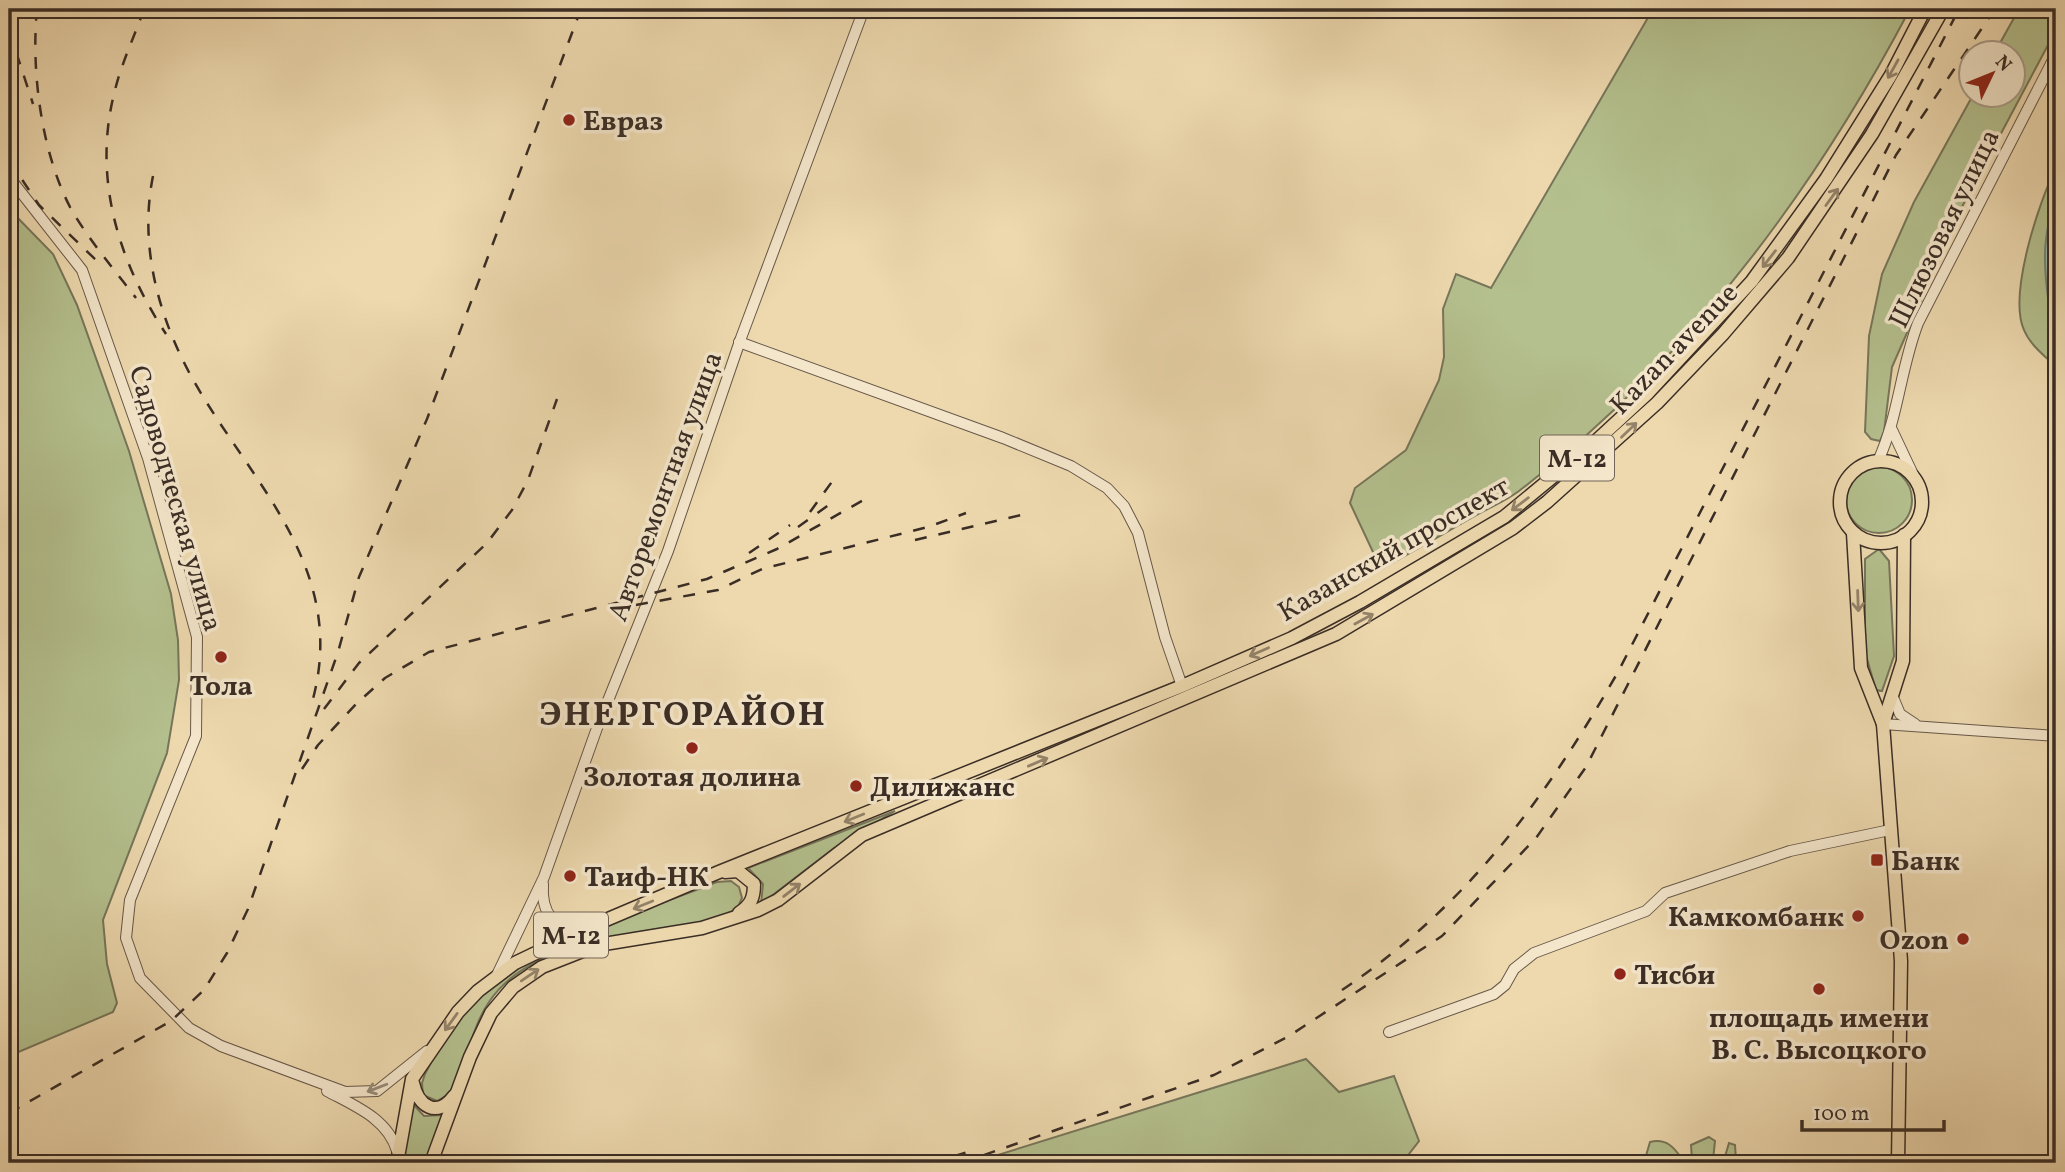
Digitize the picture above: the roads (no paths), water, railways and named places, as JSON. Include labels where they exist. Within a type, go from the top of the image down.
[{"type":"main road","name":"Казанский проспект","points":[[719,872],[1182,686],[1292,638],[1328,621],[1504,517],[1595,442],[1657,383],[1713,325],[1777,250],[1860,126],[1926,9]]},
{"type":"main road","name":"Kazan avenue","points":[[431,1163],[456,1093],[491,1013],[506,994],[527,977],[566,956],[598,945],[702,928],[778,900],[862,835],[1298,652],[1336,634],[1513,528],[1605,453],[1657,403],[1723,334],[1796,247],[1872,134],[1943,9]]},
{"type":"main road","points":[[1853,533],[1881,542],[1904,535],[1917,521],[1921,509],[1918,485],[1900,466],[1878,461],[1856,469],[1842,489],[1841,512],[1853,533],[1861,668],[1883,724],[1901,961],[1898,1163]]},
{"type":"main road","points":[[1883,724],[1903,661],[1904,535]]},
{"type":"main road","points":[[1328,621],[1321,629],[1323,634],[1336,634]]},
{"type":"main road","points":[[1292,638],[1305,642],[1298,652]]},
{"type":"main road","points":[[719,872],[738,872],[754,884],[754,895],[749,906],[731,919]]},
{"type":"main road","name":"М-12","points":[[397,1157],[412,1079],[430,1049],[458,1012],[497,976],[530,955],[594,925],[719,872]]},
{"type":"main road","points":[[412,1079],[416,1097],[423,1105],[435,1109],[447,1105],[456,1093]]},
{"type":"street","name":"Авторемонтная улица","points":[[497,976],[544,877],[597,727],[668,551],[739,342],[864,9]]},
{"type":"street","name":"Шлюзовая улица","points":[[1878,461],[1892,430],[1905,358],[1918,323],[2056,54]]},
{"type":"street","name":"Садоводческая улица","points":[[9,177],[82,270],[148,458],[197,637],[196,736],[130,900],[125,938],[132,959],[146,987],[189,1028],[221,1046],[312,1082]]},
{"type":"street","points":[[739,342],[1003,438],[1071,466],[1107,488],[1124,506],[1138,533],[1165,637],[1182,686]]},
{"type":"street","points":[[1892,430],[1918,485]]},
{"type":"street","points":[[1892,695],[1900,714],[1918,726]]},
{"type":"street","points":[[1883,724],[2056,736]]},
{"type":"street","points":[[1389,1031],[1494,994],[1505,985],[1514,969],[1534,953],[1646,911],[1665,893],[1790,851],[1890,830]]},
{"type":"street","points":[[544,877],[544,909],[550,918],[572,929],[594,925]]},
{"type":"street","points":[[312,1082],[345,1092],[377,1091],[430,1049]]},
{"type":"street","points":[[312,1082],[374,1117],[387,1129],[397,1157]]},
{"type":"water","points":[[2056,197],[2056,303],[2048,298],[2045,259],[2046,235]]},
{"type":"railway","points":[[37,9],[36,58],[40,110],[60,185],[77,219],[136,298]]},
{"type":"railway","points":[[144,9],[115,90],[109,122],[108,186],[123,248],[149,306],[166,334]]},
{"type":"railway","points":[[9,1113],[171,1021],[204,990],[227,953],[248,909],[338,652],[359,577],[427,419],[581,9]]},
{"type":"railway","points":[[1342,990],[1387,958],[1465,886],[1531,807],[1590,719],[1618,672],[1959,9]]},
{"type":"railway","points":[[961,1163],[1214,1075],[1289,1036],[1442,936],[1536,838],[1586,767],[1896,155],[1995,9]]},
{"type":"railway","points":[[9,30],[33,104]]},
{"type":"railway","points":[[9,160],[39,205],[98,262]]},
{"type":"railway","points":[[153,176],[149,202],[150,254],[154,279],[169,329],[191,376],[287,527],[305,566],[317,607],[320,651],[313,699]]},
{"type":"railway","points":[[324,709],[359,663],[487,543],[512,510],[528,480],[557,399]]},
{"type":"railway","points":[[810,512],[834,479]]},
{"type":"railway","points":[[302,769],[318,745],[356,704],[385,678],[429,652],[707,579],[777,549],[867,498]]},
{"type":"railway","points":[[798,527],[837,499]]},
{"type":"railway","points":[[636,605],[718,590],[762,569],[928,527],[966,513]]},
{"type":"railway","points":[[915,540],[1030,513]]},
{"type":"railway","points":[[749,553],[790,525]]},
{"type":"railway","points":[[931,1163],[971,1151]]},
{"type":"place","name":"Евраз","points":[[569,120]]},
{"type":"place","name":"Тола","points":[[221,657]]},
{"type":"place","name":"Золотая долина","points":[[692,748]]},
{"type":"place","name":"Дилижанс","points":[[856,786]]},
{"type":"place","name":"Банк","points":[[1877,860]]},
{"type":"place","name":"Таиф-НК","points":[[570,876]]},
{"type":"place","name":"Камкомбанк","points":[[1858,916]]},
{"type":"place","name":"Ozon","points":[[1963,939]]},
{"type":"place","name":"Тисби","points":[[1620,974]]},
{"type":"place","name":"площадь имени В. С. Высоцкого","points":[[1819,989]]},
{"type":"district","name":"ЭНЕРГОРАЙОН","points":[[683,713]]}]
